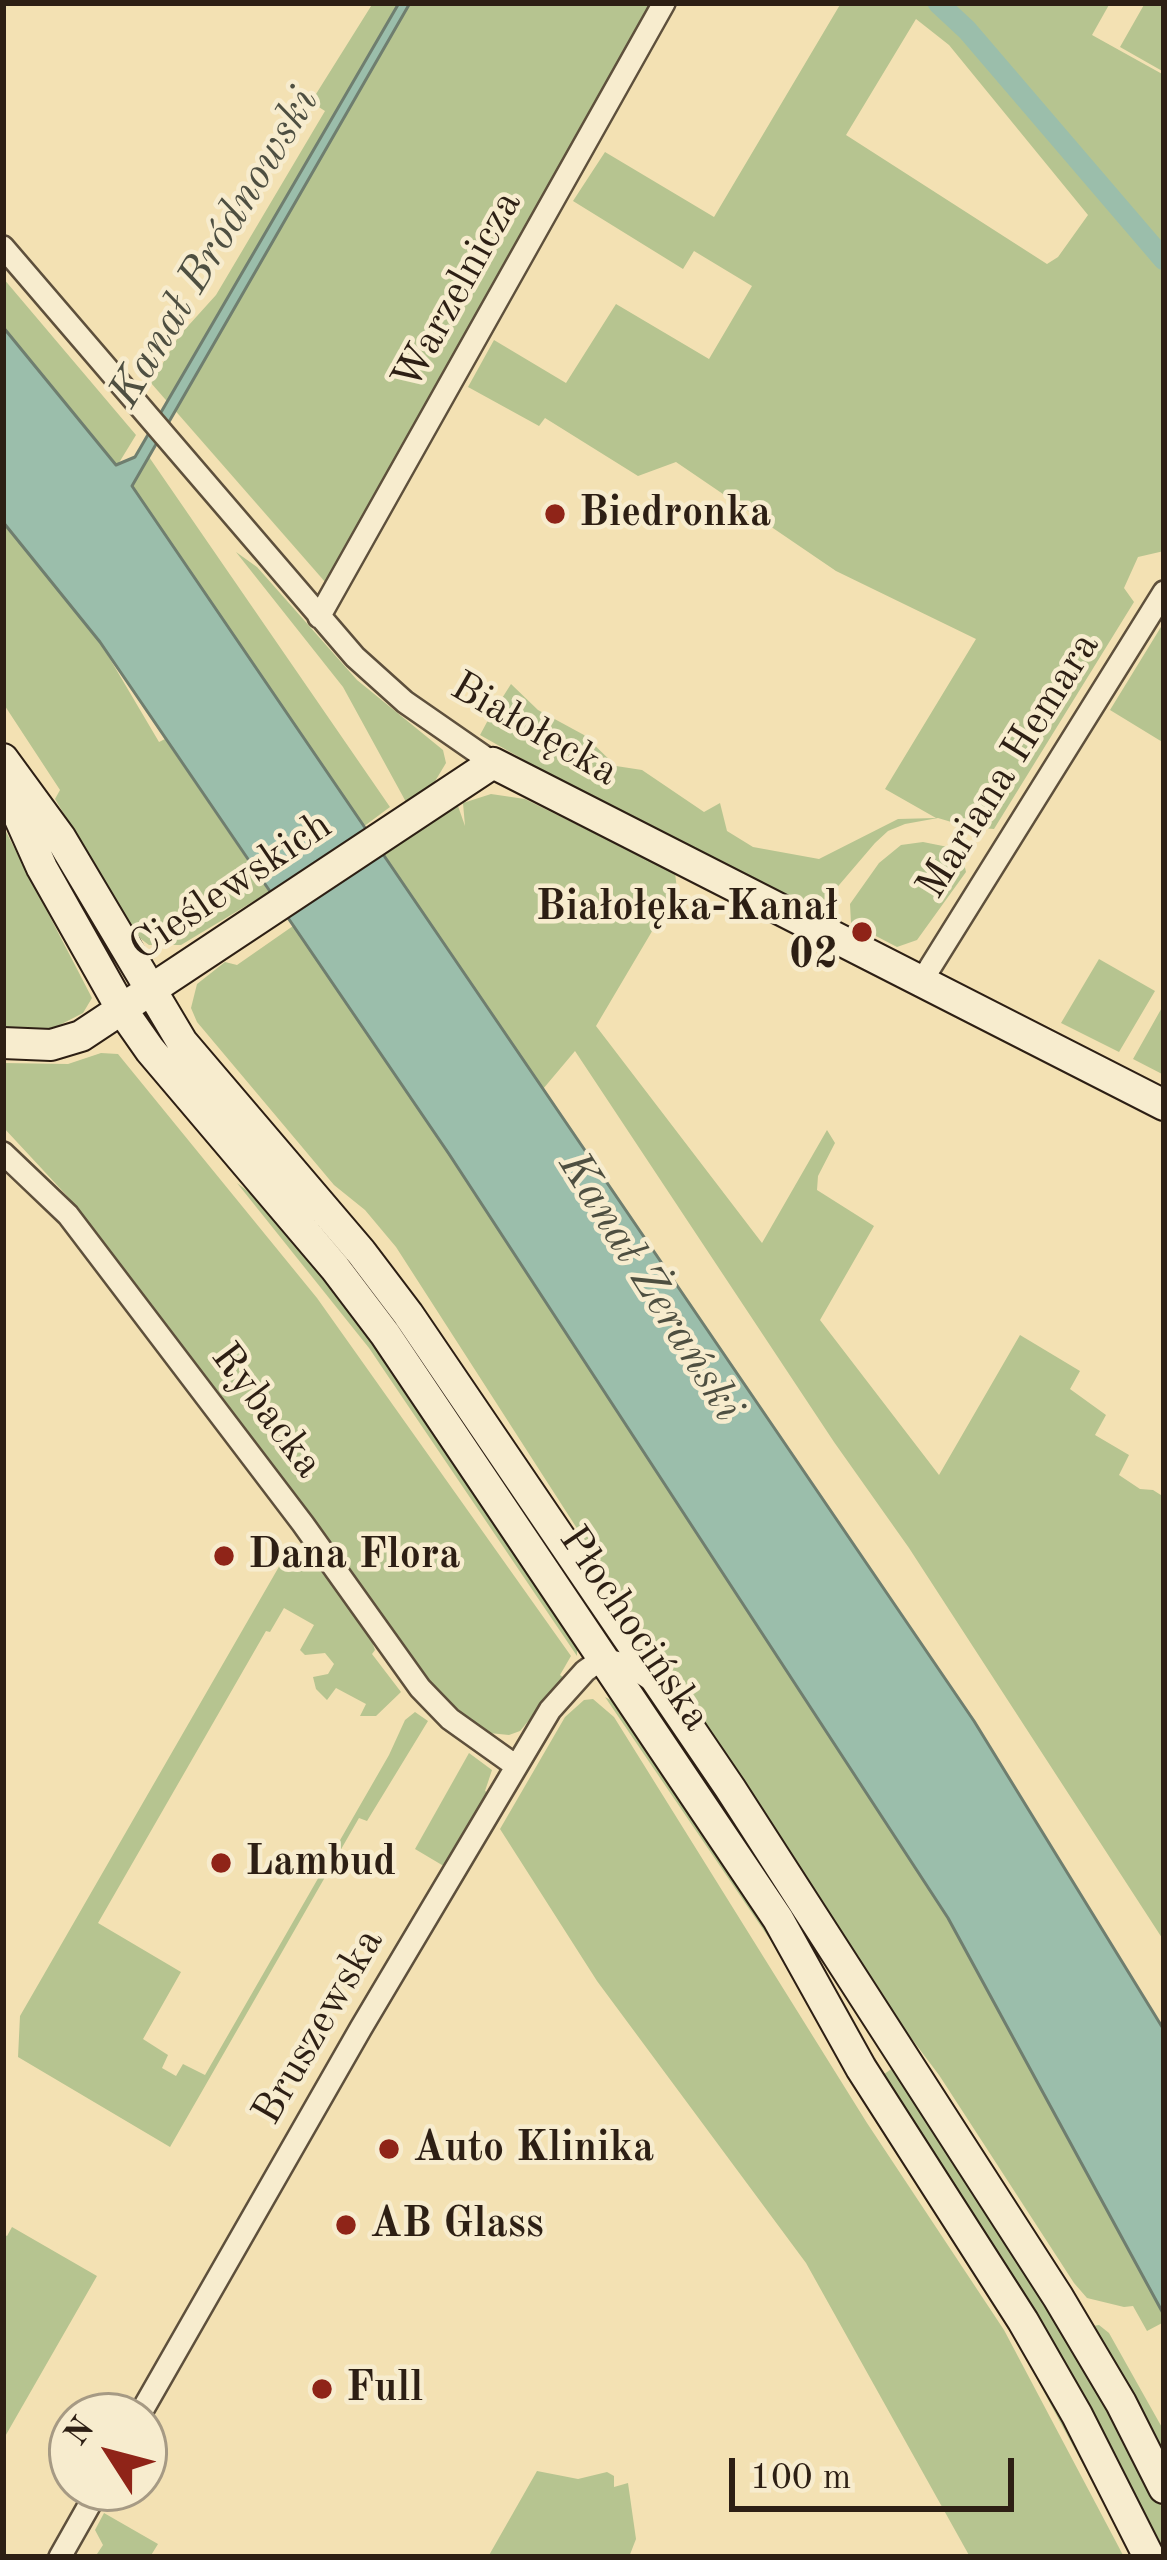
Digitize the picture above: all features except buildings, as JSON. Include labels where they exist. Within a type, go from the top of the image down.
[{"type":"main road","name":"Płochocińska","points":[[3,759],[35,799],[182,1042],[408,1314],[660,1686],[1058,2296],[1164,2488]]},
{"type":"main road","name":"Białołęcka","points":[[493,763],[1164,1105]]},
{"type":"main road","name":"Cieślewskich","points":[[3,1043],[51,1045],[81,1036],[493,763]]},
{"type":"main road","name":"Płochocińska","points":[[3,781],[42,868],[122,1010],[385,1334],[778,1919],[862,2068],[1023,2321],[1149,2557]]},
{"type":"street","name":"Warzelnicza","points":[[319,616],[664,3]]},
{"type":"street","name":"Białołęcka","points":[[3,247],[319,616],[405,702],[493,763]]},
{"type":"street","name":"Mariana Hemara","points":[[921,982],[1164,592]]},
{"type":"street","name":"Rybacka","points":[[3,1154],[68,1215],[303,1524],[420,1688],[450,1719],[516,1766]]},
{"type":"street","points":[[602,1658],[629,1666],[660,1686]]},
{"type":"street","name":"Bruszewska","points":[[153,2392],[550,1710],[602,1658]]},
{"type":"street","points":[[575,1684],[611,1689],[632,1702]]},
{"type":"street","points":[[862,2068],[896,2047]]},
{"type":"street","points":[[60,2557],[85,2512]]},
{"type":"green space","points":[[373,3],[659,3],[326,583],[151,383],[179,336],[216,295],[325,111],[311,102]]},
{"type":"green space","points":[[841,3],[1110,3],[1092,35],[1164,75],[1164,551],[1138,557],[1124,588],[1134,602],[994,829],[938,818],[888,831],[828,898],[808,906],[480,735],[511,684],[538,710],[584,735],[616,766],[642,770],[704,812],[720,803],[727,831],[753,847],[819,859],[898,819],[936,818],[885,789],[976,639],[836,571],[676,462],[638,476],[545,418],[539,426],[468,387],[494,340],[566,383],[616,304],[709,359],[752,286],[694,251],[683,269],[573,201],[605,152],[714,217]],"holes":[[[916,19],[949,45],[1088,215],[1058,257],[1047,264],[846,135]]]},
{"type":"green space","points":[[1145,3],[1164,3],[1164,72],[1120,47]]},
{"type":"green space","points":[[3,278],[136,435],[117,466],[3,327]]},
{"type":"green space","points":[[149,457],[390,807],[363,827],[132,486]]},
{"type":"green space","points":[[3,522],[100,642],[159,742],[165,739],[269,892],[181,945],[149,945],[137,936],[55,799],[60,790],[3,703]]},
{"type":"green space","points":[[236,552],[257,567],[357,680],[443,750],[446,763],[434,783],[406,802],[343,687]]},
{"type":"green space","points":[[1164,622],[1164,743],[1110,710]]},
{"type":"green space","points":[[491,794],[525,799],[675,873],[677,889],[596,1026],[762,1243],[827,1130],[835,1143],[818,1176],[817,1190],[874,1226],[820,1320],[939,1475],[1020,1335],[1080,1371],[1070,1389],[1106,1415],[1095,1435],[1129,1455],[1119,1475],[1164,1497],[1164,1941],[909,1548],[575,1051],[543,1089],[384,855],[458,806],[465,826],[463,803]]},
{"type":"green space","points":[[3,826],[92,998],[83,1013],[48,1031],[3,1030]]},
{"type":"green space","points":[[923,842],[953,848],[966,872],[917,940],[897,947],[851,923],[850,904],[879,863],[901,845]]},
{"type":"green space","points":[[293,926],[449,1154],[948,1918],[1164,2322],[1147,2331],[1133,2306],[1087,2298],[1074,2283],[939,2075],[868,1981],[396,1247],[365,1210],[334,1185],[197,1022],[191,1008],[197,984],[225,962],[237,965]]},
{"type":"green space","points":[[1099,959],[1155,991],[1119,1052],[1061,1023]]},
{"type":"green space","points":[[1164,1004],[1164,1075],[1133,1059]]},
{"type":"green space","points":[[101,1053],[118,1054],[317,1298],[571,1656],[560,1675],[564,1678],[520,1731],[489,1733],[441,1696],[69,1198],[3,1127],[3,1063],[68,1064]]},
{"type":"green space","points":[[237,1183],[267,1206],[370,1332],[577,1645],[577,1656],[369,1348]]},
{"type":"green space","points":[[305,1546],[364,1619],[375,1650],[372,1654],[401,1692],[376,1716],[360,1716],[366,1704],[336,1688],[327,1700],[316,1689],[313,1677],[328,1674],[334,1664],[325,1653],[305,1655],[300,1650],[314,1625],[284,1608],[270,1632],[266,1631],[98,1923],[181,1972],[143,2039],[168,2055],[162,2068],[176,2076],[183,2064],[205,2075],[405,1720],[415,1712],[428,1721],[367,1821],[359,1818],[170,2147],[18,2057],[20,2016],[288,1551]]},
{"type":"green space","points":[[605,1697],[620,1705],[769,1926],[1049,2386],[1133,2557],[1004,2318],[862,2099],[771,1941]]},
{"type":"green space","points":[[593,1699],[614,1717],[867,2123],[1004,2330],[1124,2557],[970,2557],[806,2263],[597,1981],[500,1829],[565,1717],[584,1700]]},
{"type":"green space","points":[[469,1753],[492,1770],[485,1791],[490,1794],[447,1868],[415,1849]]},
{"type":"green space","points":[[894,2067],[938,2127],[1124,2433],[1164,2512],[1164,2557],[883,2075]]},
{"type":"green space","points":[[12,2227],[97,2276],[3,2440],[3,2234],[7,2236]]},
{"type":"green space","points":[[1099,2325],[1109,2333],[1164,2431],[1164,2466],[1092,2332]]},
{"type":"green space","points":[[537,2471],[578,2479],[607,2472],[614,2476],[614,2487],[628,2483],[636,2539],[629,2557],[488,2557]]},
{"type":"green space","points":[[104,2513],[158,2544],[150,2557],[95,2557],[103,2545],[95,2530]]},
{"type":"water","name":"Kanał Żerański","points":[[399,3],[410,3],[132,486],[974,1721],[1164,2030],[1164,2315],[948,1918],[449,1154],[100,642],[3,522],[3,327],[116,465],[135,457]]},
{"type":"waterway","name":"Kanał Bródnowski","points":[[938,3],[967,30],[1164,260]]},
{"type":"place","name":"Biedronka","points":[[555,514]]},
{"type":"place","name":"Białołęka-Kanał 02","points":[[862,932]]},
{"type":"place","name":"Dana Flora","points":[[224,1556]]},
{"type":"place","name":"Lambud","points":[[221,1863]]},
{"type":"place","name":"Auto Klinika","points":[[389,2149]]},
{"type":"place","name":"AB Glass","points":[[346,2225]]},
{"type":"place","name":"Full","points":[[322,2389]]}]
